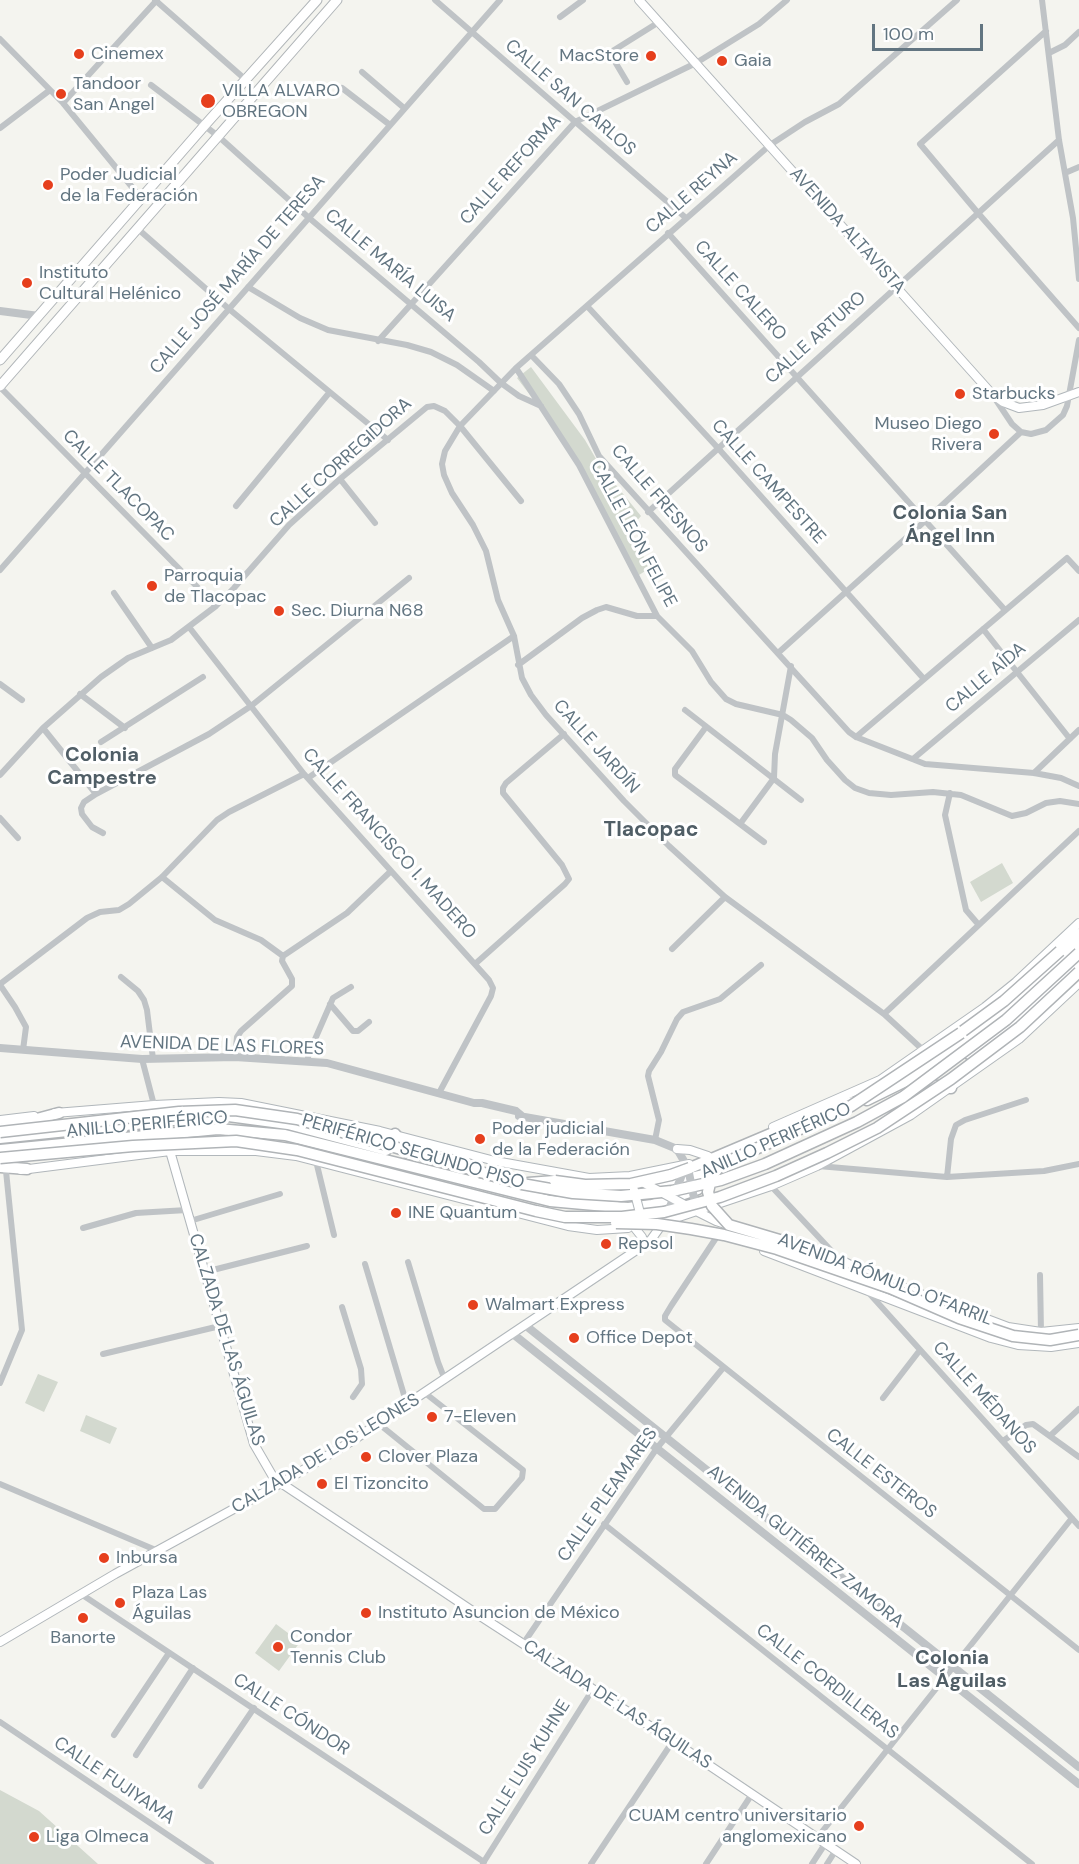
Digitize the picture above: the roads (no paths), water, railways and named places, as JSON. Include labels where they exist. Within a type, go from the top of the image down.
[{"type":"highway","points":[[1079,934],[1004,1001],[857,1102],[721,1165],[712,1175],[708,1192],[712,1206],[729,1225],[829,1258],[959,1318],[1013,1336],[1050,1340],[1079,1335]]},
{"type":"highway","name":"ANILLO PERIFÉRICO","points":[[0,1138],[221,1115],[288,1124],[498,1180],[553,1192],[591,1194],[643,1189],[707,1174],[819,1124],[912,1078],[989,1023],[1079,944]]},
{"type":"highway","name":"PERIFÉRICO SEGUNDO PISO","points":[[0,1130],[179,1112],[235,1110],[297,1119],[522,1184],[573,1193],[621,1196],[672,1191],[721,1180],[765,1164],[857,1122],[903,1097],[1006,1020],[1079,953]]},
{"type":"highway","name":"ANILLO PERIFÉRICO","points":[[0,1150],[218,1129],[271,1133],[550,1201],[628,1208],[652,1205],[712,1184],[852,1121],[923,1084],[1005,1029],[1079,962]]},
{"type":"highway","name":"PERIFÉRICO SEGUNDO PISO","points":[[3,1167],[133,1146],[236,1142],[297,1150],[536,1212],[565,1217],[622,1217],[664,1212],[720,1197],[776,1176],[877,1128],[951,1078],[1020,1027],[1079,972]]},
{"type":"highway","points":[[985,1007],[1007,1008]]},
{"type":"highway","points":[[923,1084],[951,1088]]},
{"type":"highway","points":[[842,1096],[868,1099]]},
{"type":"highway","points":[[522,1184],[555,1181],[585,1185],[631,1184],[671,1175],[839,1106],[857,1102]]},
{"type":"highway","points":[[0,1130],[59,1113]]},
{"type":"highway","points":[[395,1134],[411,1157]]},
{"type":"highway","points":[[296,1156],[323,1144]]},
{"type":"highway","points":[[3,1167],[27,1169]]},
{"type":"highway","points":[[565,1217],[591,1221],[657,1224],[724,1234],[777,1249],[890,1288]]},
{"type":"main road","points":[[0,360],[317,0]]},
{"type":"main road","points":[[0,386],[337,0]]},
{"type":"main road","name":"AVENIDA ALTAVISTA","points":[[639,0],[992,394],[1003,402],[1019,408],[1043,405],[1074,393]]},
{"type":"main road","points":[[78,270],[91,281]]},
{"type":"main road","points":[[0,1120],[154,1105],[241,1103],[395,1134],[495,1161],[589,1178],[631,1180],[686,1167],[880,1080],[985,1007],[1016,982],[1079,922]]},
{"type":"main road","points":[[27,1169],[170,1151],[256,1151],[296,1156],[568,1226],[597,1230],[663,1223],[771,1186],[817,1166],[911,1115],[1019,1039],[1079,983]]},
{"type":"main road","points":[[677,1149],[690,1150],[708,1156]]},
{"type":"main road","name":"CALZADA DE LAS ÁGUILAS","points":[[170,1151],[254,1444],[272,1475],[856,1864]]},
{"type":"main road","points":[[631,1180],[640,1213],[639,1227],[642,1237],[640,1247]]},
{"type":"main road","name":"AVENIDA RÓMULO O'FARRIL","points":[[631,1180],[644,1183],[671,1203],[685,1205],[716,1221],[795,1243],[974,1315],[1008,1326],[1041,1332],[1079,1329]]},
{"type":"main road","name":"AVENIDA RÓMULO O'FARRIL","points":[[663,1223],[769,1252],[991,1338],[1018,1345],[1051,1347],[1079,1343]]},
{"type":"main road","name":"CALZADA DE LOS LEONES","points":[[0,1642],[81,1594],[281,1483],[379,1424],[650,1241],[663,1223]]},
{"type":"street","points":[[63,103],[156,0],[246,80]]},
{"type":"street","name":"CALLE SAN CARLOS","points":[[435,0],[686,218]]},
{"type":"street","name":"CALLE JOSÉ MARÍA DE TERESA","points":[[0,570],[500,0]]},
{"type":"street","points":[[560,17],[583,0]]},
{"type":"street","name":"CALLE REFORMA","points":[[378,341],[575,122],[696,63],[759,24],[787,0]]},
{"type":"street","name":"CALLE REYNA","points":[[460,426],[516,368],[770,145],[839,104],[957,0]]},
{"type":"street","points":[[1042,0],[1059,140],[1073,218],[1079,279]]},
{"type":"street","points":[[627,82],[611,52],[659,22]]},
{"type":"street","points":[[1046,31],[920,144],[1079,328]]},
{"type":"street","points":[[1048,53],[1065,45],[1079,32]]},
{"type":"street","points":[[0,39],[63,103],[141,198]]},
{"type":"street","points":[[362,72],[404,108]]},
{"type":"street","name":"CALLE MARÍA LUISA","points":[[151,85],[218,136],[308,217],[411,303],[501,383]]},
{"type":"street","points":[[342,88],[390,125]]},
{"type":"street","points":[[0,128],[50,90]]},
{"type":"street","name":"CALLE ARTURO","points":[[648,512],[717,447],[1059,140]]},
{"type":"street","points":[[1065,173],[1079,167]]},
{"type":"street","points":[[138,229],[329,393],[388,440]]},
{"type":"street","name":"CALLE CALERO","points":[[668,233],[1005,610]]},
{"type":"street","points":[[248,287],[291,313],[328,330],[407,345],[431,352],[457,365],[494,391]]},
{"type":"street","name":"CALLE CAMPESTRE","points":[[587,306],[717,447],[924,679]]},
{"type":"street","points":[[0,311],[39,316]]},
{"type":"street","points":[[992,394],[997,405],[1021,432],[1040,433],[1063,415],[1074,393],[1079,340]]},
{"type":"street","name":"CALLE FRESNOS","points":[[532,356],[559,384],[579,414],[599,456],[856,737]]},
{"type":"street","name":"CALLE LEÓN FELIPE","points":[[516,368],[579,465],[657,615],[692,651],[711,682],[726,699],[752,709],[783,715],[812,738],[827,760],[855,788],[870,793],[891,795],[921,792],[951,793],[1012,816],[1026,813],[1046,803],[1059,801],[1079,804]]},
{"type":"street","points":[[501,383],[519,396],[541,406]]},
{"type":"street","name":"CALLE TLACOPAC","points":[[0,386],[216,606]]},
{"type":"street","points":[[236,506],[329,393]]},
{"type":"street","name":"CALLE CORREGIDORA","points":[[0,775],[43,728],[80,694],[128,658],[171,640],[216,606],[289,525],[340,479],[427,407],[434,406],[445,411],[460,426]]},
{"type":"street","points":[[460,426],[522,501]]},
{"type":"street","name":"CALLE JARDÍN","points":[[460,426],[445,450],[442,464],[444,475],[486,551],[495,591],[514,636],[522,678],[531,695],[564,734],[669,846],[725,897],[884,1014],[922,1049]]},
{"type":"street","points":[[778,653],[1021,432]]},
{"type":"street","points":[[340,479],[375,523]]},
{"type":"street","points":[[1079,571],[1067,558],[856,737],[925,764],[1034,773],[1061,778],[1079,786]]},
{"type":"street","points":[[103,832],[92,827],[82,814],[81,808],[84,802],[209,734],[251,706],[409,578]]},
{"type":"street","points":[[114,592],[152,648]]},
{"type":"street","points":[[518,665],[582,618],[597,610],[606,607],[637,616],[657,615]]},
{"type":"street","name":"CALLE AÍDA","points":[[913,759],[1079,620]]},
{"type":"street","name":"CALLE FRANCISCO I. MADERO","points":[[189,627],[306,776],[489,980],[493,988],[491,996],[439,1094]]},
{"type":"street","points":[[983,629],[1070,739]]},
{"type":"street","points":[[23,1050],[26,1027],[0,985],[87,918],[100,912],[118,910],[129,904],[162,877],[217,820],[229,812],[306,776],[514,636]]},
{"type":"street","points":[[740,824],[774,778],[775,753],[791,666]]},
{"type":"street","points":[[101,742],[203,677]]},
{"type":"street","points":[[0,684],[22,700]]},
{"type":"street","points":[[80,694],[125,728]]},
{"type":"street","points":[[685,710],[801,800]]},
{"type":"street","points":[[706,727],[675,769],[675,775],[764,842]]},
{"type":"street","points":[[43,728],[96,794]]},
{"type":"street","points":[[1034,773],[1079,730]]},
{"type":"street","points":[[475,964],[566,884],[568,879],[562,865],[502,794],[506,783],[564,734]]},
{"type":"street","points":[[951,793],[945,815],[966,910],[978,924]]},
{"type":"street","points":[[0,818],[18,838]]},
{"type":"street","points":[[884,1014],[1079,831]]},
{"type":"street","points":[[283,956],[347,914],[391,872]]},
{"type":"street","points":[[162,877],[215,920],[261,940],[283,956]]},
{"type":"street","points":[[672,949],[725,897]]},
{"type":"street","points":[[235,1057],[237,1037],[241,1030],[292,986],[292,979],[282,961],[283,956]]},
{"type":"street","points":[[655,1140],[659,1120],[648,1076],[677,1019],[683,1012],[720,999],[761,965]]},
{"type":"street","points":[[121,977],[138,991],[144,1000],[153,1059]]},
{"type":"street","points":[[307,1062],[333,998],[351,987]]},
{"type":"street","points":[[330,1004],[353,1031],[358,1031],[369,1022]]},
{"type":"street","name":"AVENIDA DE LAS FLORES","points":[[0,1048],[142,1059],[235,1057],[327,1063],[514,1116],[655,1140],[677,1149]]},
{"type":"street","points":[[142,1059],[154,1105]]},
{"type":"street","points":[[947,1177],[951,1140],[956,1125],[1026,1100]]},
{"type":"street","points":[[677,1149],[686,1167],[697,1211]]},
{"type":"street","points":[[316,1161],[334,1235]]},
{"type":"street","points":[[817,1166],[947,1177],[1044,1171],[1079,1164]]},
{"type":"street","points":[[0,1383],[22,1330],[3,1167]]},
{"type":"street","points":[[663,1223],[686,1167]]},
{"type":"street","points":[[771,1186],[840,1260]]},
{"type":"street","points":[[190,1221],[280,1194]]},
{"type":"street","points":[[83,1228],[136,1213],[187,1210]]},
{"type":"street","name":"CALLE ESTEROS","points":[[716,1238],[671,1306],[665,1320],[1079,1650]]},
{"type":"street","points":[[205,1272],[307,1246]]},
{"type":"street","points":[[408,1262],[445,1380]]},
{"type":"street","points":[[365,1264],[407,1405]]},
{"type":"street","points":[[1040,1275],[1041,1332]]},
{"type":"street","name":"CALLE MÉDANOS","points":[[867,1290],[1079,1526]]},
{"type":"street","points":[[342,1307],[361,1369],[362,1384],[353,1397]]},
{"type":"street","name":"AVENIDA GUTIÉRREZ ZAMORA","points":[[525,1325],[1079,1767]]},
{"type":"street","points":[[103,1354],[220,1326]]},
{"type":"street","name":"AVENIDA GUTIÉRREZ ZAMORA","points":[[513,1334],[1079,1784]]},
{"type":"street","points":[[883,1398],[920,1350]]},
{"type":"street","name":"CALLE PLEAMARES","points":[[523,1644],[657,1448],[723,1368]]},
{"type":"street","points":[[379,1424],[484,1509],[490,1511],[495,1509],[522,1478],[523,1470],[425,1393]]},
{"type":"street","points":[[1051,1435],[1079,1410]]},
{"type":"street","points":[[1003,1441],[1030,1423],[1051,1435],[1079,1457]]},
{"type":"street","points":[[0,1484],[158,1551]]},
{"type":"street","points":[[817,1838],[1072,1518]]},
{"type":"street","name":"CALLE CORDILLERAS","points":[[604,1524],[1032,1864]]},
{"type":"street","name":"CALLE CÓNDOR","points":[[81,1594],[483,1863]]},
{"type":"street","points":[[114,1735],[169,1653]]},
{"type":"street","points":[[136,1755],[193,1668]]},
{"type":"street","name":"CALLE LUIS KUHNE","points":[[483,1863],[593,1689]]},
{"type":"street","points":[[201,1786],[254,1708]]},
{"type":"street","name":"CALLE FUJIYAMA","points":[[0,1722],[211,1864]]},
{"type":"street","points":[[591,1864],[673,1741]]},
{"type":"street","points":[[706,1864],[752,1794]]},
{"type":"street","points":[[812,1864],[825,1844]]},
{"type":"street","points":[[827,1864],[836,1850]]},
{"type":"place","name":"Cinemex","points":[[79,54]]},
{"type":"place","name":"MacStore","points":[[651,56]]},
{"type":"place","name":"Gaia","points":[[722,61]]},
{"type":"place","name":"Tandoor San Angel","points":[[61,94]]},
{"type":"place","name":"VILLA ALVARO OBREGON","points":[[208,101]]},
{"type":"place","name":"Poder Judicial de la Federación","points":[[48,185]]},
{"type":"place","name":"Instituto Cultural Helénico","points":[[27,283]]},
{"type":"place","name":"Starbucks","points":[[960,394]]},
{"type":"place","name":"Museo Diego Rivera","points":[[994,434]]},
{"type":"place","name":"Parroquia de Tlacopac","points":[[152,586]]},
{"type":"place","name":"Sec. Diurna N68","points":[[279,611]]},
{"type":"place","name":"Poder judicial de la Federación","points":[[480,1139]]},
{"type":"place","name":"INE Quantum","points":[[396,1213]]},
{"type":"place","name":"Repsol","points":[[606,1244]]},
{"type":"place","name":"Walmart Express","points":[[473,1305]]},
{"type":"place","name":"Office Depot","points":[[574,1338]]},
{"type":"place","name":"7-Eleven","points":[[432,1417]]},
{"type":"place","name":"Clover Plaza","points":[[366,1457]]},
{"type":"place","name":"El Tizoncito","points":[[322,1484]]},
{"type":"place","name":"Inbursa","points":[[104,1558]]},
{"type":"place","name":"Plaza Las Águilas","points":[[120,1603]]},
{"type":"place","name":"Instituto Asuncion de México","points":[[366,1613]]},
{"type":"place","name":"Banorte","points":[[83,1618]]},
{"type":"place","name":"Condor Tennis Club","points":[[278,1647]]},
{"type":"place","name":"CUAM centro universitario anglomexicano","points":[[859,1826]]},
{"type":"place","name":"Liga Olmeca","points":[[34,1837]]},
{"type":"district","name":"Colonia San Ángel Inn","points":[[950,526]]},
{"type":"district","name":"Colonia Campestre","points":[[102,768]]},
{"type":"district","name":"Tlacopac","points":[[651,830]]},
{"type":"district","name":"Colonia Las Águilas","points":[[952,1670]]}]
